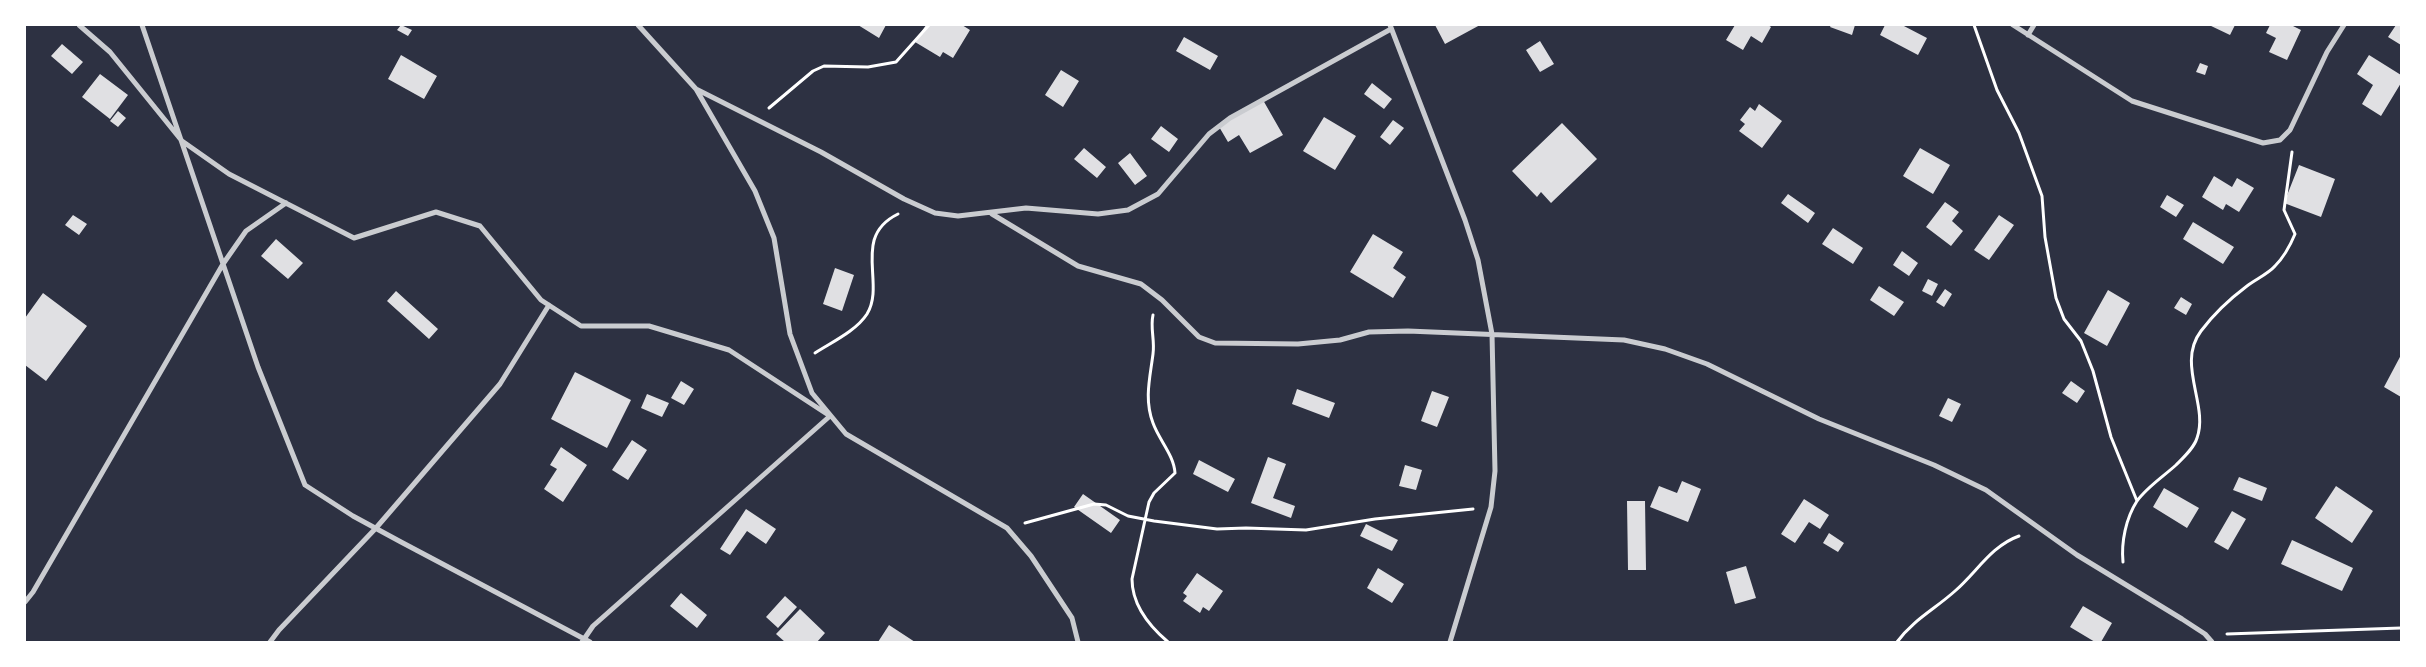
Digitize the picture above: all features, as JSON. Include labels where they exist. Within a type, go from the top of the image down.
[{"type":"street","points":[[79,25],[110,52],[182,141],[230,174],[354,238],[436,212],[480,226],[541,300],[582,326],[649,326],[729,350],[830,416]]},
{"type":"street","points":[[142,25],[258,367],[305,485],[376,528],[583,640],[590,642]]},
{"type":"street","points":[[638,25],[696,89],[755,191],[774,238],[790,334],[799,363],[812,394],[846,434],[1007,528],[1031,556],[1072,618],[1078,642]]},
{"type":"street","points":[[2013,25],[2132,101],[2263,143],[2280,140],[2290,130],[2327,52],[2344,25]]},
{"type":"street","points":[[2028,35],[2034,25]]},
{"type":"street","points":[[696,89],[935,213],[958,216],[992,214],[1026,208],[1098,214],[1128,210],[1158,194],[1209,134],[1230,118],[1390,27],[1465,220],[1478,260],[1492,334],[1495,471],[1491,507],[1450,642]]},
{"type":"street","points":[[25,602],[34,592],[88,496],[190,325],[223,264],[246,231],[286,203]]},
{"type":"street","points":[[992,214],[1078,266],[1141,284],[1154,292],[1199,337],[1215,344],[1298,344],[1340,340],[1369,332],[1492,334],[1624,340],[1665,349],[1707,364],[1819,419],[1934,465],[1986,490],[2077,555],[2205,634],[2212,642]]},
{"type":"street","points":[[270,642],[279,630],[376,528],[500,384],[549,305]]},
{"type":"street","points":[[583,640],[593,626],[830,416]]},
{"type":"path","points":[[753,118],[776,102],[813,71],[824,66],[868,66],[896,62],[929,25]]},
{"type":"path","points":[[1974,25],[1997,90],[2019,133],[2042,196],[2045,237],[2056,298],[2064,319],[2081,341],[2093,371],[2110,437],[2137,501]]},
{"type":"path","points":[[2125,585],[2122,552],[2126,525],[2137,501],[2185,456],[2197,440],[2200,423],[2194,392],[2193,345],[2200,332],[2246,286],[2274,268],[2295,234],[2284,210],[2284,201],[2298,112]]},
{"type":"path","points":[[799,363],[847,333],[866,315],[872,294],[872,256],[878,231],[885,223],[900,214],[926,208]]},
{"type":"path","points":[[1154,292],[1151,329],[1153,352],[1147,385],[1148,403],[1153,423],[1167,449],[1175,473],[1151,496],[1132,579],[1132,590],[1142,614],[1168,642]]},
{"type":"path","points":[[1007,528],[1094,504],[1106,505],[1128,516],[1217,529],[1306,530],[1375,519],[1491,507]]},
{"type":"path","points":[[1897,642],[1916,621],[1954,593],[1996,548],[2012,538],[2042,529]]},
{"type":"path","points":[[2205,634],[2261,634],[2401,628]]},
{"type":"building","points":[[401,25],[412,30],[408,36],[397,30]]},
{"type":"building","points":[[858,25],[886,25],[879,38]]},
{"type":"building","points":[[926,25],[962,25],[970,30],[953,58],[943,52],[940,57],[915,42]]},
{"type":"building","points":[[1435,25],[1480,25],[1445,44]]},
{"type":"building","points":[[1735,25],[1768,25],[1771,27],[1762,43],[1751,36],[1743,50],[1726,40]]},
{"type":"building","points":[[1831,25],[1855,25],[1852,35],[1830,27]]},
{"type":"building","points":[[1885,25],[1902,25],[1927,38],[1918,55],[1880,35]]},
{"type":"building","points":[[2209,25],[2235,25],[2230,35]]},
{"type":"building","points":[[2270,25],[2291,25],[2301,30],[2287,60],[2269,52],[2276,38],[2266,33]]},
{"type":"building","points":[[2396,25],[2401,25],[2401,45],[2388,37]]},
{"type":"building","points":[[1184,37],[1218,56],[1210,70],[1176,51]]},
{"type":"building","points":[[1540,41],[1554,64],[1540,72],[1526,50]]},
{"type":"building","points":[[62,44],[83,62],[72,74],[51,56]]},
{"type":"building","points":[[401,55],[437,76],[424,99],[388,79]]},
{"type":"building","points":[[2369,55],[2401,75],[2401,83],[2381,116],[2362,104],[2373,85],[2357,74]]},
{"type":"building","points":[[2200,63],[2208,66],[2205,75],[2196,72]]},
{"type":"building","points":[[1061,70],[1079,81],[1063,107],[1045,95]]},
{"type":"building","points":[[100,74],[128,95],[110,119],[82,97]]},
{"type":"building","points":[[1372,83],[1392,99],[1384,109],[1364,94]]},
{"type":"building","points":[[1263,100],[1283,135],[1250,153],[1239,135],[1228,142],[1218,125]]},
{"type":"building","points":[[1759,104],[1782,121],[1762,148],[1739,131],[1745,124],[1740,120],[1750,107],[1755,111]]},
{"type":"building","points":[[118,111],[126,118],[118,127],[110,121]]},
{"type":"building","points":[[1324,117],[1356,136],[1335,170],[1303,151]]},
{"type":"building","points":[[1393,120],[1404,128],[1390,145],[1380,137]]},
{"type":"building","points":[[1562,123],[1597,159],[1551,203],[1541,192],[1537,197],[1512,171]]},
{"type":"building","points":[[1161,126],[1178,139],[1169,152],[1151,139]]},
{"type":"building","points":[[1084,148],[1106,167],[1097,178],[1074,159]]},
{"type":"building","points":[[1920,148],[1950,165],[1933,194],[1903,176]]},
{"type":"building","points":[[1130,153],[1147,176],[1135,185],[1118,163]]},
{"type":"building","points":[[2299,165],[2335,179],[2321,217],[2284,203]]},
{"type":"building","points":[[2214,176],[2232,187],[2237,178],[2254,188],[2239,212],[2226,204],[2223,210],[2202,197]]},
{"type":"building","points":[[1788,194],[1815,213],[1808,223],[1781,203]]},
{"type":"building","points":[[2167,195],[2184,205],[2176,217],[2160,207]]},
{"type":"building","points":[[1945,202],[1959,212],[1952,221],[1963,231],[1951,246],[1926,227]]},
{"type":"building","points":[[73,215],[87,224],[79,235],[65,225]]},
{"type":"building","points":[[1999,215],[2014,225],[1989,260],[1974,250]]},
{"type":"building","points":[[2193,222],[2234,247],[2223,264],[2183,239]]},
{"type":"building","points":[[1833,228],[1863,248],[1853,264],[1822,244]]},
{"type":"building","points":[[1373,234],[1403,252],[1393,268],[1406,277],[1393,298],[1350,272]]},
{"type":"building","points":[[276,239],[303,263],[288,279],[261,256]]},
{"type":"building","points":[[1902,251],[1918,263],[1909,276],[1893,265]]},
{"type":"building","points":[[835,268],[854,275],[842,311],[823,304]]},
{"type":"building","points":[[1928,279],[1938,284],[1932,296],[1922,291]]},
{"type":"building","points":[[1879,286],[1904,302],[1894,316],[1870,300]]},
{"type":"building","points":[[1945,289],[1952,294],[1944,307],[1936,302]]},
{"type":"building","points":[[2108,290],[2130,303],[2107,346],[2084,333]]},
{"type":"building","points":[[396,291],[438,329],[429,339],[387,301]]},
{"type":"building","points":[[43,293],[87,326],[46,381],[25,365],[25,318]]},
{"type":"building","points":[[2181,297],[2192,304],[2186,315],[2174,308]]},
{"type":"building","points":[[2401,355],[2401,397],[2384,387]]},
{"type":"building","points":[[575,372],[631,400],[607,448],[551,419]]},
{"type":"building","points":[[681,381],[694,389],[684,405],[671,398]]},
{"type":"building","points":[[2071,381],[2085,391],[2077,403],[2062,393]]},
{"type":"building","points":[[1297,389],[1335,403],[1329,418],[1292,404]]},
{"type":"building","points":[[1432,391],[1449,397],[1437,427],[1421,421]]},
{"type":"building","points":[[647,394],[669,403],[662,417],[641,408]]},
{"type":"building","points":[[1948,398],[1961,404],[1952,422],[1939,416]]},
{"type":"building","points":[[632,440],[647,450],[628,480],[612,470]]},
{"type":"building","points":[[561,447],[587,465],[563,502],[544,489],[557,469],[550,465]]},
{"type":"building","points":[[1268,457],[1286,464],[1273,498],[1295,506],[1291,518],[1251,503]]},
{"type":"building","points":[[1199,460],[1235,479],[1228,492],[1193,474]]},
{"type":"building","points":[[1405,465],[1422,470],[1416,490],[1399,486]]},
{"type":"building","points":[[2239,477],[2267,488],[2262,501],[2233,490]]},
{"type":"building","points":[[1682,481],[1701,489],[1688,522],[1650,507],[1659,486],[1677,493]]},
{"type":"building","points":[[2336,486],[2373,511],[2352,543],[2315,518]]},
{"type":"building","points":[[2164,488],[2199,508],[2187,528],[2153,507]]},
{"type":"building","points":[[1083,494],[1120,520],[1111,533],[1074,507]]},
{"type":"building","points":[[1804,499],[1829,515],[1820,529],[1809,522],[1795,543],[1781,534]]},
{"type":"building","points":[[1627,501],[1645,501],[1646,570],[1628,570]]},
{"type":"building","points":[[746,509],[776,529],[766,544],[747,531],[730,555],[720,549]]},
{"type":"building","points":[[2232,511],[2246,519],[2228,550],[2214,542]]},
{"type":"building","points":[[1366,524],[1398,540],[1392,551],[1360,536]]},
{"type":"building","points":[[1829,533],[1844,543],[1838,552],[1823,543]]},
{"type":"building","points":[[2292,540],[2353,568],[2342,591],[2281,564]]},
{"type":"building","points":[[1746,566],[1756,598],[1735,604],[1726,572]]},
{"type":"building","points":[[1378,568],[1404,584],[1392,603],[1367,588]]},
{"type":"building","points":[[1197,573],[1223,591],[1209,611],[1203,607],[1200,613],[1183,601],[1187,596],[1183,593]]},
{"type":"building","points":[[681,593],[707,615],[697,628],[670,606]]},
{"type":"building","points":[[785,596],[797,607],[778,628],[766,617]]},
{"type":"building","points":[[2083,606],[2112,623],[2101,642],[2095,642],[2070,627]]},
{"type":"building","points":[[800,609],[825,633],[817,642],[785,642],[776,634]]},
{"type":"building","points":[[889,625],[915,642],[878,642]]}]
